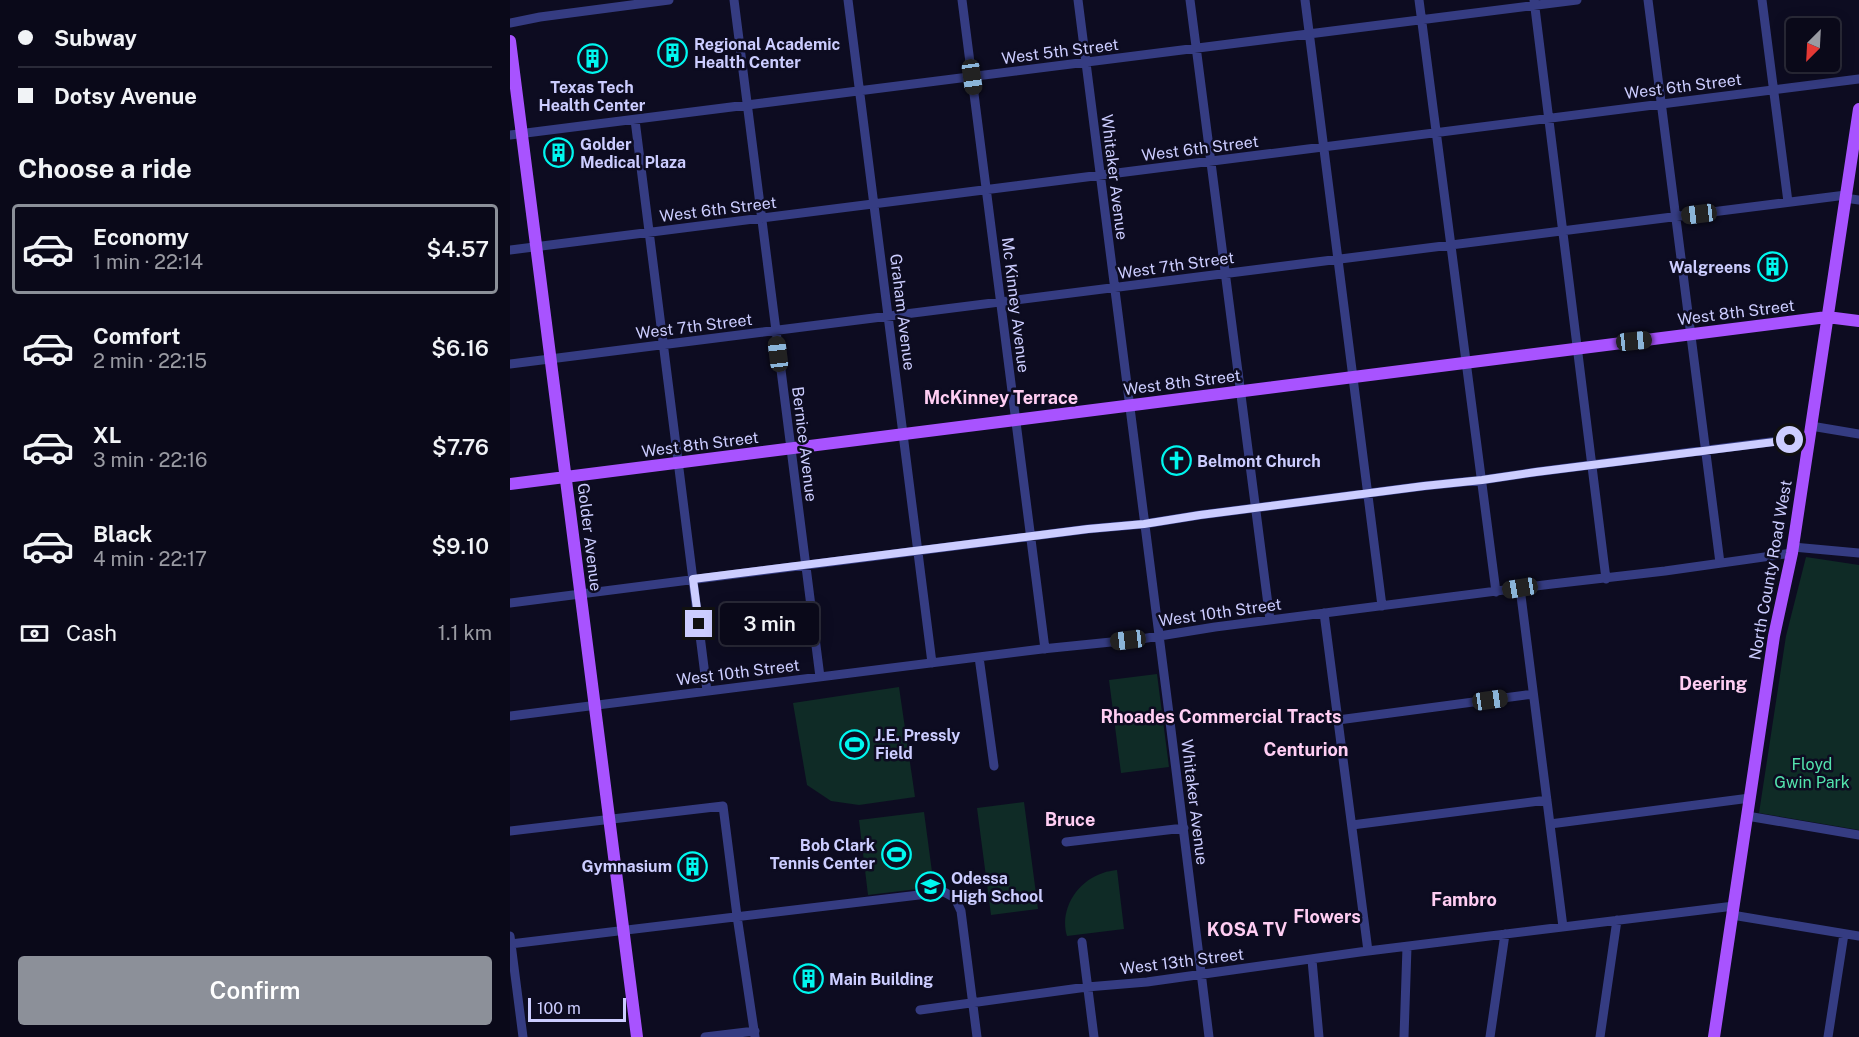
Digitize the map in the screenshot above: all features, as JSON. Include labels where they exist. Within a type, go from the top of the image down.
[{"type":"main road","name":"Golder Avenue","points":[[510,41],[516,135],[537,247],[637,1037]]},
{"type":"main road","name":"North County Road West","points":[[1714,1037],[1774,636],[1792,550],[1859,110]]},
{"type":"main road","name":"West 8th Street","points":[[510,484],[1827,317],[1859,321]]},
{"type":"street","points":[[510,23],[621,3],[669,0]]},
{"type":"street","name":"Bernice Avenue","points":[[734,0],[820,677]]},
{"type":"street","name":"Graham Avenue","points":[[848,0],[932,663]]},
{"type":"street","name":"Mc Kinney Avenue","points":[[962,0],[1045,649]]},
{"type":"street","name":"Whitaker Avenue","points":[[1078,0],[1209,1037]]},
{"type":"street","points":[[1190,0],[1270,620]]},
{"type":"street","points":[[1305,0],[1382,606]]},
{"type":"street","points":[[1419,0],[1496,592]]},
{"type":"street","name":"West 5th Street","points":[[516,135],[1421,20],[1534,3],[1577,0]]},
{"type":"street","points":[[1648,0],[1720,563]]},
{"type":"street","points":[[1762,0],[1788,202]]},
{"type":"street","points":[[1534,3],[1606,579]]},
{"type":"street","name":"West 6th Street","points":[[510,250],[1859,79]]},
{"type":"street","points":[[635,120],[707,691]]},
{"type":"street","name":"West 7th Street","points":[[510,364],[1788,202],[1846,196],[1859,200]]},
{"type":"street","points":[[510,603],[1482,480],[1706,450],[1810,432],[1859,434]]},
{"type":"street","name":"West 10th Street","points":[[510,716],[1606,579],[1792,550],[1859,553]]},
{"type":"street","points":[[1520,588],[1563,927]]},
{"type":"street","points":[[1324,613],[1368,951]]},
{"type":"street","points":[[979,657],[994,766]]},
{"type":"street","points":[[1338,720],[1533,694]]},
{"type":"street","points":[[1550,824],[1750,798]]},
{"type":"street","points":[[1352,825],[1546,801]]},
{"type":"street","points":[[510,831],[723,806],[755,1034],[705,1037]]},
{"type":"street","points":[[1747,816],[1859,835]]},
{"type":"street","points":[[1066,842],[1184,828]]},
{"type":"street","points":[[523,1037],[510,941],[623,930],[942,892],[955,898],[963,920],[977,1037]]},
{"type":"street","name":"West 13th Street","points":[[920,1010],[1617,920],[1733,910],[1859,936]]},
{"type":"street","points":[[1600,1037],[1617,920]]},
{"type":"street","points":[[1490,1037],[1505,934]]},
{"type":"street","points":[[1828,1037],[1844,934]]},
{"type":"street","points":[[1082,942],[1094,1037]]},
{"type":"street","points":[[1404,1037],[1407,946]]},
{"type":"street","points":[[1311,960],[1319,1037]]},
{"type":"green space","name":"Floyd Gwin Park","points":[[1806,557],[1859,565],[1859,830],[1759,813],[1786,636]]},
{"type":"green space","points":[[1157,674],[1169,767],[1121,773],[1109,680]]},
{"type":"green space","name":"J.E. Pressly Field","points":[[899,687],[915,797],[859,805],[831,801],[807,785],[793,703]]},
{"type":"green space","points":[[1024,802],[1038,909],[991,915],[977,808]]},
{"type":"green space","name":"Bob Clark Tennis Center","points":[[924,812],[934,887],[868,895],[859,820]]},
{"type":"green space","points":[[1117,870],[1124,929],[1067,936],[1065,926],[1068,907],[1078,890],[1094,877]]},
{"type":"place","name":"Regional Academic Health Center","points":[[673,53]]},
{"type":"place","name":"Texas Tech Health Center","points":[[592,59]]},
{"type":"place","name":"Golder Medical Plaza","points":[[559,153]]},
{"type":"place","name":"Walgreens","points":[[1772,267]]},
{"type":"place","name":"Belmont Church","points":[[1176,461]]},
{"type":"place","name":"J.E. Pressly Field","points":[[854,744]]},
{"type":"place","name":"Bob Clark Tennis Center","points":[[896,854]]},
{"type":"place","name":"Gymnasium","points":[[693,866]]},
{"type":"place","name":"Odessa High School","points":[[930,887]]},
{"type":"place","name":"Main Building","points":[[808,979]]},
{"type":"district","name":"McKinney Terrace","points":[[1001,398]]},
{"type":"district","name":"Deering","points":[[1713,684]]},
{"type":"district","name":"Rhoades Commercial Tracts","points":[[1221,717]]},
{"type":"district","name":"Centurion","points":[[1306,750]]},
{"type":"district","name":"Bruce","points":[[1070,820]]},
{"type":"district","name":"Fambro","points":[[1464,900]]},
{"type":"district","name":"Flowers","points":[[1327,917]]},
{"type":"district","name":"KOSA TV","points":[[1247,930]]},
{"type":"route","points":[[699,624],[693,579],[1088,529],[1144,524],[1790,440]]}]
